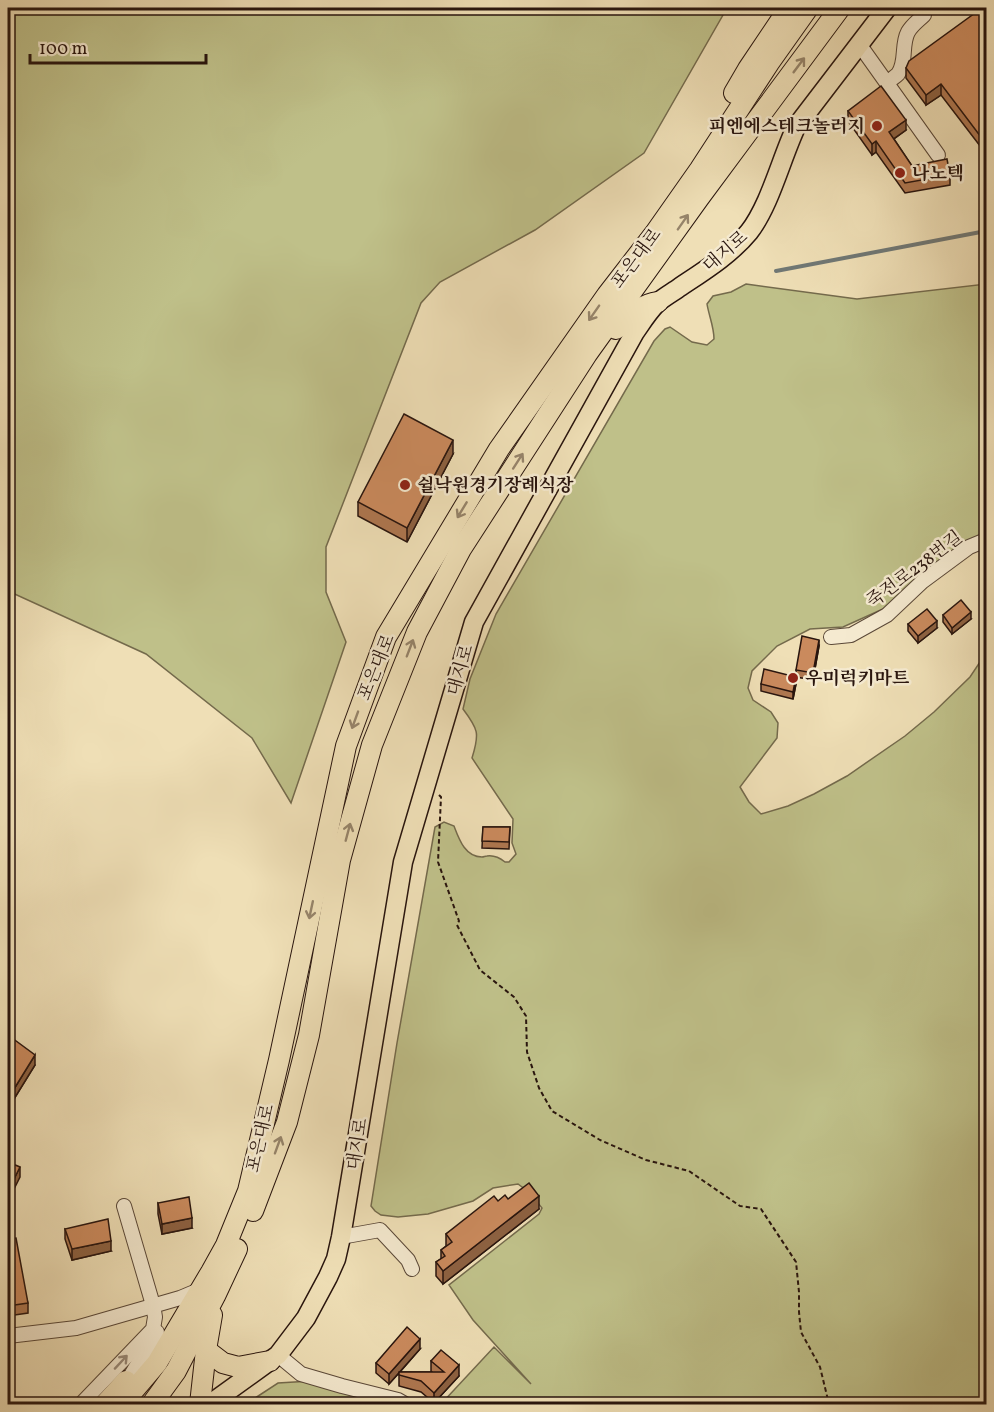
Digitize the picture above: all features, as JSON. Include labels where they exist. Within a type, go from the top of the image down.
[{"type":"highway","points":[[655,233],[748,69],[789,8]]},
{"type":"highway","name":"포은대로","points":[[152,1404],[176,1371],[248,1191],[346,746],[386,637],[499,449],[608,294],[700,169],[808,8]]},
{"type":"highway","name":"포은대로","points":[[122,1404],[157,1363],[207,1293],[257,1204],[287,1122],[309,1035],[340,860],[372,744],[417,632],[461,549],[587,354],[840,8]]},
{"type":"highway","points":[[587,354],[636,311],[650,303],[658,302]]},
{"type":"highway","points":[[200,1404],[206,1350],[207,1293]]},
{"type":"highway","points":[[105,1404],[207,1293]]},
{"type":"highway","points":[[206,1350],[223,1364],[238,1367],[274,1358]]},
{"type":"main road","name":"대지로","points":[[210,1404],[274,1358],[306,1318],[336,1259],[403,862],[474,622],[634,332],[658,302],[724,256],[750,231],[767,200],[786,147],[796,127],[887,8]]},
{"type":"street","points":[[887,83],[899,73],[902,66],[907,34],[924,15]]},
{"type":"street","points":[[859,44],[938,154]]},
{"type":"street","name":"죽전로238번길","points":[[831,637],[851,635],[887,615],[923,581],[969,547],[987,540]]},
{"type":"street","points":[[124,1206],[160,1322],[159,1330],[128,1380]]},
{"type":"street","points":[[341,1237],[380,1230],[408,1260],[412,1269]]},
{"type":"street","points":[[8,1336],[76,1328],[153,1305],[207,1293]]},
{"type":"street","points":[[81,1404],[153,1329],[155,1317],[153,1305]]},
{"type":"street","points":[[274,1358],[301,1374],[398,1400],[405,1404]]},
{"type":"path","points":[[428,779],[441,797],[438,862],[459,921],[456,925],[480,970],[514,997],[526,1016],[527,1052],[539,1088],[552,1111],[600,1140],[646,1161],[689,1171],[740,1206],[761,1209],[796,1262],[801,1332],[820,1367],[829,1404]]},
{"type":"green space","points":[[8,8],[727,8],[644,153],[535,230],[440,282],[421,303],[326,547],[326,592],[346,642],[291,803],[252,738],[146,654],[8,591]]},
{"type":"green space","points":[[746,284],[857,299],[986,284],[986,533],[970,540],[916,578],[883,609],[843,627],[810,629],[777,646],[752,671],[748,688],[753,700],[771,712],[778,723],[777,738],[740,787],[749,802],[761,814],[788,806],[814,794],[847,776],[905,736],[970,677],[986,653],[986,1404],[441,1404],[494,1347],[531,1384],[473,1320],[449,1285],[539,1214],[542,1208],[530,1193],[518,1184],[493,1188],[473,1201],[428,1214],[398,1217],[381,1215],[371,1206],[435,827],[444,822],[454,826],[467,851],[476,856],[492,856],[509,862],[516,854],[512,843],[513,819],[472,758],[477,737],[475,727],[463,709],[470,679],[496,614],[654,341],[670,327],[692,342],[707,345],[714,339],[707,304],[713,296],[731,292]]},
{"type":"green space","points":[[311,1381],[386,1404],[246,1404],[278,1383]]},
{"type":"building","points":[[982,8],[987,8],[987,145],[941,84],[926,95],[906,68],[909,61]]},
{"type":"building","points":[[881,86],[906,120],[889,132],[912,166],[947,159],[950,175],[905,183],[876,141],[872,144],[848,111]]},
{"type":"building","name":"쉴낙원경기장례식장","points":[[404,414],[453,440],[407,528],[358,502]]},
{"type":"building","points":[[961,600],[971,612],[952,628],[943,615]]},
{"type":"building","points":[[927,609],[937,621],[918,636],[908,624]]},
{"type":"building","points":[[802,636],[819,640],[813,673],[796,670]]},
{"type":"building","points":[[764,669],[796,677],[793,692],[761,684]]},
{"type":"building","points":[[483,827],[510,827],[509,842],[482,841]]},
{"type":"building","points":[[8,1035],[35,1055],[14,1089],[8,1084]]},
{"type":"building","points":[[8,1162],[20,1167],[8,1191]]},
{"type":"building","points":[[529,1183],[539,1196],[443,1271],[436,1262],[445,1256],[441,1250],[452,1242],[446,1234],[494,1196],[498,1201],[505,1195],[508,1199]]},
{"type":"building","points":[[189,1197],[192,1218],[162,1224],[158,1203]]},
{"type":"building","points":[[108,1219],[111,1241],[72,1249],[65,1229]]},
{"type":"building","points":[[16,1238],[28,1303],[8,1306],[8,1239]]},
{"type":"building","points":[[407,1327],[420,1339],[389,1374],[376,1363]]},
{"type":"building","points":[[441,1350],[459,1365],[434,1393],[421,1381],[399,1375],[399,1372],[444,1372],[431,1361]]},
{"type":"waterway","points":[[776,271],[986,231]]},
{"type":"place","name":"피엔에스테크놀러지","points":[[877,126]]},
{"type":"place","name":"나노텍","points":[[900,173]]},
{"type":"place","name":"쉴낙원경기장례식장","points":[[405,485]]},
{"type":"place","name":"우미럭키마트","points":[[793,678]]}]
